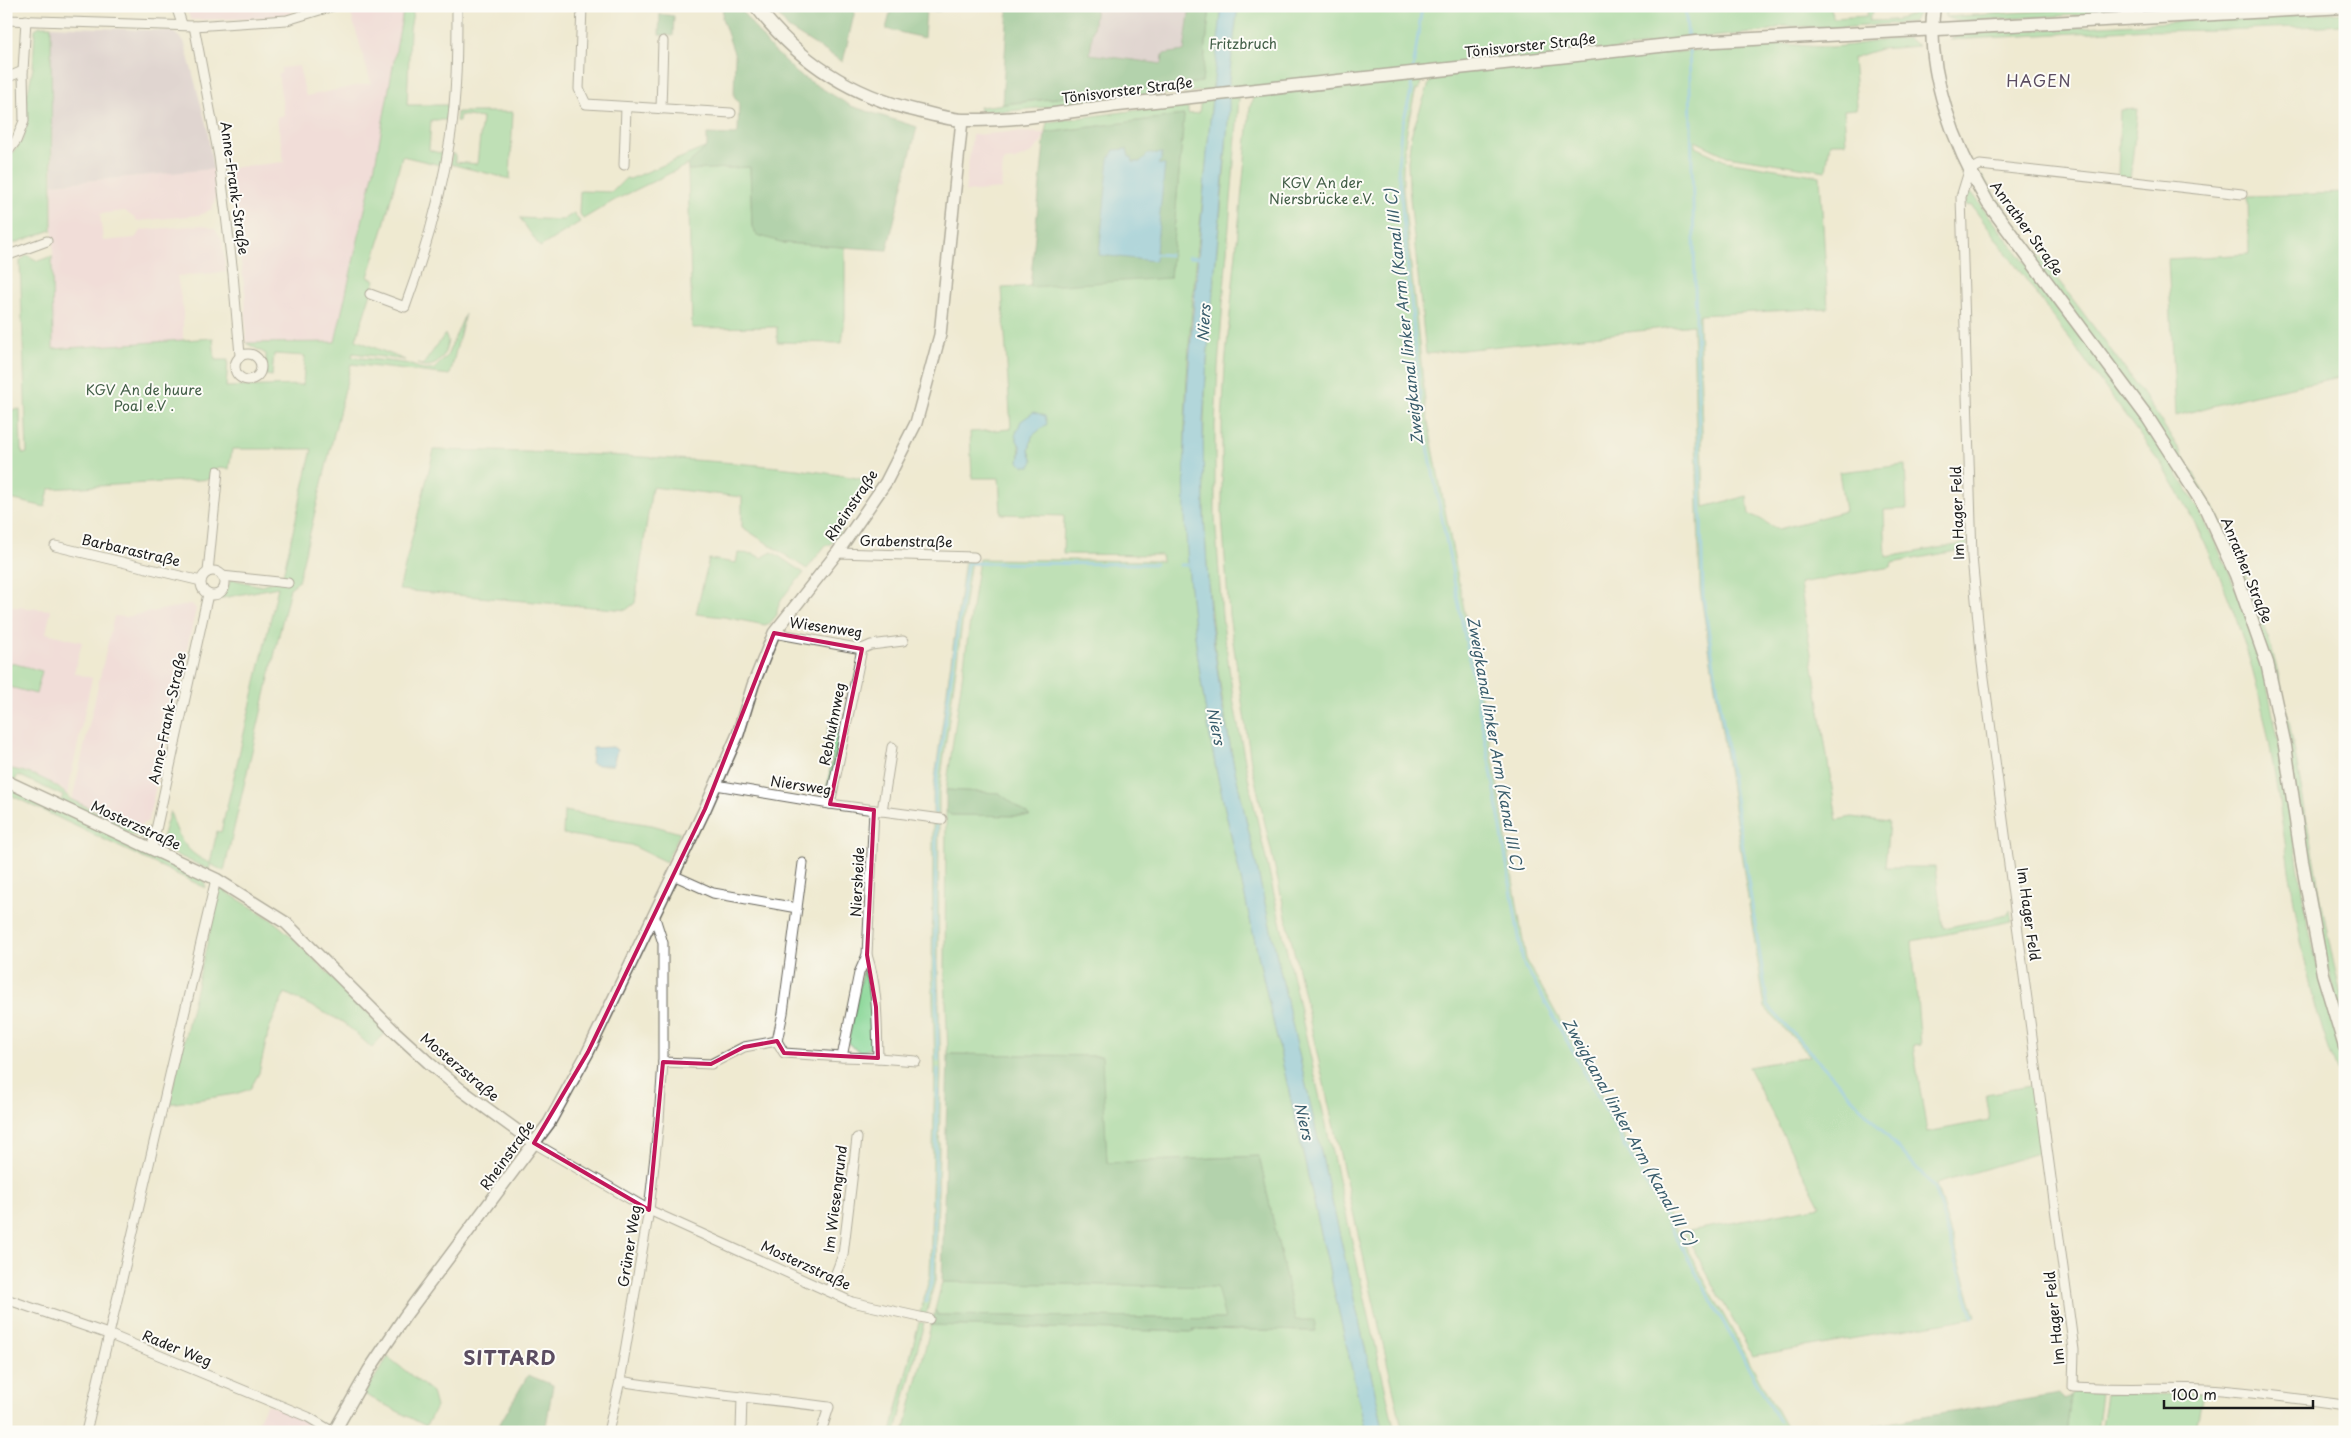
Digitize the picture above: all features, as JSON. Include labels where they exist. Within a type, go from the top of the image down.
[{"type":"main road","name":"Tönisvorster Straße","points":[[756,6],[767,22],[809,61],[860,93],[910,110],[962,120],[1040,116],[1248,91],[1696,42],[2345,7]]},
{"type":"main road","name":"Anrather Straße","points":[[1934,6],[1931,30],[1945,106],[1955,140],[1969,171],[1988,203],[2148,418],[2205,507],[2236,575],[2266,663],[2285,746],[2302,861],[2323,974],[2345,1046]]},
{"type":"street","points":[[176,6],[182,24]]},
{"type":"street","points":[[370,294],[405,307],[421,263],[436,211],[450,138],[457,58],[457,6]]},
{"type":"street","points":[[582,6],[579,89],[586,104],[731,114]]},
{"type":"street","points":[[6,20],[182,24],[194,26],[287,20],[327,7]]},
{"type":"street","points":[[6,154],[16,141],[24,121],[23,71],[26,20]]},
{"type":"street","name":"Anne-Frank-Straße","points":[[194,26],[219,157],[233,274],[240,356]]},
{"type":"street","points":[[661,109],[663,41]]},
{"type":"street","points":[[6,78],[23,71]]},
{"type":"street","points":[[624,165],[626,107]]},
{"type":"street","name":"Rheinstraße","points":[[333,1432],[370,1370],[406,1316],[549,1123],[588,1052],[716,785],[774,633],[836,553],[886,482],[916,422],[940,335],[962,120]]},
{"type":"street","name":"Anrather Straße","points":[[1969,171],[1980,165],[2242,194]]},
{"type":"street","name":"Im Hager Feld","points":[[1969,171],[1961,197],[1972,557],[1982,663],[1999,797],[2074,1350],[2073,1387],[2105,1389],[2206,1389],[2270,1394],[2345,1405]]},
{"type":"street","points":[[6,256],[47,241]]},
{"type":"street","points":[[218,471],[208,572],[201,581],[202,589],[208,594],[216,595],[222,591],[225,584],[222,576]]},
{"type":"street","name":"Barbarastraße","points":[[55,546],[201,581]]},
{"type":"street","name":"Grabenstraße","points":[[836,553],[974,557]]},
{"type":"street","points":[[208,572],[216,572],[222,576],[288,583]]},
{"type":"street","name":"Anne-Frank-Straße","points":[[152,848],[208,594]]},
{"type":"street","name":"Wiesenweg","points":[[774,633],[862,649],[871,645],[903,641]]},
{"type":"street","name":"Rebhuhnweg","points":[[830,804],[862,649]]},
{"type":"street","points":[[878,810],[892,747]]},
{"type":"street","name":"Mosterzstraße","points":[[6,781],[216,879],[286,923],[422,1057],[466,1094],[534,1144],[649,1210],[852,1302],[929,1319]]},
{"type":"street","name":"Niersweg","points":[[716,785],[830,804],[942,819]]},
{"type":"street","name":"Niersheide","points":[[842,1057],[859,973],[867,955],[878,810]]},
{"type":"street","points":[[803,863],[777,1041],[784,1053],[916,1061]]},
{"type":"street","points":[[673,875],[713,893],[797,908]]},
{"type":"street","points":[[86,1432],[216,879]]},
{"type":"street","name":"Grüner Weg","points":[[608,1432],[620,1381],[649,1210],[660,1120],[663,1062],[663,943],[654,915]]},
{"type":"street","name":"Niersheide","points":[[867,955],[872,972],[876,1007],[878,1058]]},
{"type":"street","points":[[663,1062],[711,1064],[744,1047],[777,1041]]},
{"type":"street","name":"Im Wiesengrund","points":[[829,1291],[843,1256],[856,1138]]},
{"type":"street","name":"Rader Weg","points":[[6,1299],[108,1334],[308,1417],[333,1432]]},
{"type":"street","points":[[620,1381],[665,1389],[829,1407],[821,1432]]},
{"type":"street","points":[[741,1432],[742,1396]]},
{"type":"highlighted area","points":[[774,633],[862,649],[830,804],[874,810],[867,955],[876,1007],[878,1058],[784,1053],[777,1041],[744,1047],[711,1064],[663,1062],[649,1210],[534,1143],[588,1052],[705,809]]},
{"type":"shaded area","points":[[185,6],[289,6],[292,14],[261,18],[191,20]]},
{"type":"shaded area","points":[[404,6],[375,165],[335,342],[246,343],[245,292],[229,168],[284,162],[277,117],[284,115],[278,74],[281,73],[281,68],[299,66],[306,96],[371,83],[349,7]]},
{"type":"shaded area","points":[[1096,6],[1190,6],[1184,51],[1164,54],[1162,64],[1090,54]]},
{"type":"shaded area","points":[[51,26],[172,31],[184,41],[207,127],[213,169],[53,184]]},
{"type":"shaded area","points":[[1010,132],[1045,133],[1041,143],[1030,154],[1015,160],[1003,161],[1001,189],[965,192],[972,135]]},
{"type":"shaded area","points":[[213,169],[216,196],[212,209],[200,215],[138,221],[125,211],[100,214],[103,241],[135,238],[142,230],[203,225],[215,229],[222,240],[226,272],[177,276],[183,309],[183,341],[53,349],[53,184]]},
{"type":"shaded area","points":[[192,604],[196,609],[148,821],[133,829],[72,800],[114,616],[125,617]]},
{"type":"shaded area","points":[[6,606],[51,610],[46,633],[82,642],[74,673],[92,678],[67,795],[62,789],[21,770],[6,768]]},
{"type":"shaded area","points":[[267,1404],[307,1421],[307,1424],[317,1432],[252,1432]]},
{"type":"green space","name":"KGV An de huure Poal e.V .","points":[[404,6],[414,6],[410,30],[407,105],[448,105],[447,120],[431,120],[429,150],[443,154],[440,165],[402,156],[368,277],[375,280],[356,340],[405,360],[353,353],[352,357],[405,363],[426,370],[434,369],[447,356],[465,314],[450,375],[351,364],[298,582],[290,588],[224,871],[210,864],[210,870],[60,802],[63,796],[18,775],[15,781],[6,777],[6,768],[41,778],[57,787],[70,799],[161,841],[170,811],[183,842],[194,854],[210,863],[217,831],[221,832],[278,587],[218,599],[227,589],[231,579],[262,586],[282,579],[312,449],[232,449],[229,469],[216,468],[214,479],[49,489],[45,507],[6,498],[6,411],[20,409],[21,449],[23,454],[27,453],[20,261],[27,255],[38,261],[52,256],[53,349],[213,338],[215,360],[228,360],[226,387],[303,385],[305,356],[274,354],[272,376],[266,375],[266,354],[246,343],[335,342],[375,165]]},
{"type":"green space","points":[[723,6],[738,6],[768,45],[798,74],[851,106],[917,127],[887,250],[784,243],[757,235],[752,227],[750,167],[688,170],[687,165],[707,147],[707,134],[734,135],[738,133],[739,103],[734,96],[735,56],[722,18]]},
{"type":"green space","points":[[771,6],[856,6],[843,62],[788,28]]},
{"type":"green space","points":[[892,6],[942,6],[940,11],[926,11],[924,38],[886,29]]},
{"type":"green space","points":[[1008,6],[1096,6],[1090,54],[1162,64],[1163,54],[1184,51],[1190,6],[1210,6],[1202,82],[1002,104]]},
{"type":"green space","points":[[1210,6],[1831,6],[1832,18],[1867,16],[1868,6],[1875,6],[1868,21],[1896,20],[1909,15],[1918,6],[1923,6],[1913,22],[1841,28],[1783,26],[1763,32],[1691,39],[1423,76],[1419,89],[1416,90],[1404,151],[1403,189],[1426,411],[1496,775],[1526,959],[1786,1427],[1651,1432],[1403,1432],[1251,762],[1229,615],[1222,515],[1222,425],[1225,366],[1250,107],[1254,95],[1240,86],[1215,426],[1215,516],[1222,616],[1234,704],[1251,792],[1395,1432],[1384,1432],[1234,766],[1219,680],[1209,594],[1204,507],[1204,421],[1209,336],[1225,167],[1229,82],[1213,84],[1193,296],[1185,423],[1185,510],[1191,597],[1201,683],[1216,769],[1366,1432],[904,1432],[931,1325],[1193,1332],[1193,1329],[1316,1331],[1295,1320],[1259,1156],[1107,1163],[1101,1056],[948,1054],[945,975],[946,811],[951,815],[1029,816],[999,793],[946,790],[979,559],[1162,561],[1161,555],[1063,554],[1064,516],[1001,514],[999,478],[972,478],[970,432],[1011,429],[1002,288],[1170,277],[1184,115],[1045,133],[1047,122],[1183,104],[1188,108],[1188,114],[1199,113],[1202,91],[1137,97],[1125,90],[1202,82]],"holes":[[[1047,424],[1032,435],[1029,451],[1033,460],[1019,462],[1020,451],[1016,432],[1018,429],[1032,425]]]},
{"type":"green space","points":[[1945,6],[1949,6],[1946,17],[2121,6],[2266,6],[1958,21],[1945,17]]},
{"type":"green space","points":[[2345,12],[2345,25],[2223,30],[2148,31],[2148,29],[1950,40],[1960,34]]},
{"type":"green space","points":[[660,14],[674,16],[673,36],[659,35]]},
{"type":"green space","points":[[40,26],[51,26],[52,230],[6,246],[6,161],[23,139],[27,125],[27,96],[33,68],[35,29]]},
{"type":"green space","points":[[1907,38],[1919,46],[1880,49],[1853,58],[1857,105],[1856,109],[1844,110],[1846,143],[1830,143],[1826,171],[1727,156],[1695,141],[1695,147],[1725,161],[1820,176],[1828,308],[1699,315],[1704,507],[1747,496],[1749,515],[1757,517],[1779,529],[1845,511],[1839,472],[1905,465],[1907,509],[1884,510],[1886,557],[1962,544],[1967,538],[1967,549],[1892,563],[1891,567],[1800,583],[1837,820],[1852,817],[1889,822],[1885,867],[1935,867],[1943,928],[2007,915],[2010,910],[2012,921],[1912,941],[1921,1045],[1913,1046],[1927,1132],[1990,1120],[1986,1094],[2035,1085],[2044,1151],[1936,1184],[1976,1317],[1753,1356],[1684,1232],[1820,1206],[1748,1067],[1810,1056],[1765,1008],[1700,590],[1693,325],[1426,354],[1409,188],[1408,161],[1411,135],[1432,75],[1764,44],[1830,47]]},
{"type":"green space","points":[[1112,92],[1105,101],[1009,111],[980,111],[979,107]]},
{"type":"green space","points":[[2138,109],[2130,179],[2118,177],[2120,110]]},
{"type":"green space","points":[[457,112],[513,112],[510,179],[450,164],[452,154],[455,154],[455,162],[477,164],[482,118],[460,115],[459,122],[456,121]]},
{"type":"green space","points":[[1184,115],[1170,278],[1030,287],[1045,133]],"holes":[[[1127,149],[1129,157],[1133,162],[1140,162],[1099,255]]]},
{"type":"green space","points":[[707,147],[687,165],[615,200],[583,219],[579,212],[580,191],[612,192],[626,178],[630,179]]},
{"type":"green space","points":[[750,167],[752,226],[784,243],[845,247],[845,317],[842,343],[777,342],[777,327],[692,328],[688,170]]},
{"type":"green space","points":[[1981,175],[2150,406],[2184,457],[2214,509],[2241,564],[2263,621],[2287,710],[2330,948],[2343,1004],[2345,1031],[2329,974],[2315,912],[2285,722],[2219,529],[1980,184]]},
{"type":"green space","points":[[1972,193],[2132,403],[2200,511],[2227,567],[2246,614],[2266,681],[2281,752],[2305,910],[2320,978],[2345,1060],[2345,1090],[2317,1013],[2299,933],[2274,771],[2258,691],[2247,652],[2220,577],[2185,504],[2164,468],[1972,206],[1965,205],[1968,194]]},
{"type":"green space","points":[[2345,193],[2345,376],[2253,395],[2176,416],[2168,259],[2249,254],[2248,196]]},
{"type":"green space","points":[[574,213],[580,222],[540,247],[520,218],[563,220]]},
{"type":"green space","points":[[445,334],[448,341],[442,358],[434,365],[423,366],[417,364],[422,365],[425,362]]},
{"type":"green space","points":[[434,450],[585,454],[725,462],[800,469],[873,481],[848,517],[839,535],[831,544],[825,546],[807,569],[742,527],[742,497],[652,487],[635,603],[626,610],[399,590]]},
{"type":"green space","points":[[772,552],[804,573],[783,598],[777,615],[770,623],[765,625],[696,614],[709,559],[736,563],[738,553],[754,554],[761,558]]},
{"type":"green space","points":[[965,559],[971,559],[939,792],[939,815],[933,814],[933,792]]},
{"type":"green space","points":[[8,662],[42,671],[36,694],[6,686]]},
{"type":"green space","points":[[834,723],[838,725],[841,732],[829,794],[825,797],[833,755],[824,753],[829,726]]},
{"type":"green space","points":[[6,786],[203,878],[206,888],[6,793]]},
{"type":"green space","points":[[946,790],[999,793],[1030,816],[951,815],[946,811]]},
{"type":"green space","points":[[564,811],[652,825],[680,833],[666,862],[631,845],[563,834]]},
{"type":"green space","points":[[933,823],[939,824],[938,973],[941,1070],[936,1277],[926,1315],[920,1313],[930,1275],[935,1066],[932,972]]},
{"type":"green space","points":[[220,888],[271,919],[291,936],[386,1031],[372,1048],[343,1022],[285,993],[269,1029],[259,1073],[250,1089],[235,1094],[169,1104]]},
{"type":"green space","points":[[867,969],[875,1039],[871,1048],[861,1052],[852,1047],[848,1042],[863,971]]},
{"type":"green space","points":[[948,1054],[1102,1056],[1107,1163],[1259,1156],[1295,1320],[1314,1320],[1316,1331],[1193,1329],[1194,1332],[931,1325],[935,1310],[938,1315],[1225,1319],[1217,1287],[942,1282]]},
{"type":"green space","points":[[942,1282],[1218,1287],[1225,1319],[938,1315],[935,1310]]},
{"type":"green space","points":[[919,1322],[924,1323],[896,1432],[891,1432]]},
{"type":"green space","points":[[388,1357],[432,1392],[436,1407],[426,1426],[364,1394]]},
{"type":"green space","points":[[528,1375],[553,1385],[545,1432],[495,1432]]},
{"type":"green space","points":[[2076,1392],[2101,1394],[2096,1432],[2066,1432],[2071,1396]]},
{"type":"green space","points":[[2059,1394],[2064,1399],[2071,1396],[2066,1432],[1834,1432]]},
{"type":"green space","points":[[2203,1394],[2195,1432],[2100,1432],[2106,1395]]},
{"type":"water","name":"Niers","points":[[1222,6],[1238,6],[1229,79],[1229,110],[1203,421],[1204,516],[1210,616],[1222,705],[1234,766],[1384,1432],[1366,1432],[1216,769],[1200,675],[1192,612],[1184,485],[1186,420],[1206,164]]},
{"type":"water","points":[[1127,149],[1129,157],[1132,157],[1133,162],[1140,162],[1148,154],[1162,153],[1162,159],[1158,164],[1165,165],[1155,261],[1099,255],[1109,159],[1114,150]]},
{"type":"water","points":[[1034,412],[1045,416],[1047,424],[1032,436],[1029,451],[1033,460],[1031,466],[1023,466],[1019,462],[1021,448],[1015,436],[1021,421]]},
{"type":"water","points":[[613,747],[617,750],[613,765],[596,765],[591,763],[593,748]]},
{"type":"waterway","name":"Zweigkanal linker Arm (Kanal III C)","points":[[1413,70],[1422,6]]},
{"type":"waterway","points":[[1685,6],[1688,40]]},
{"type":"waterway","points":[[1689,46],[1703,596],[1768,1006],[1934,1187],[1973,1317]]},
{"type":"waterway","name":"Zweigkanal linker Arm (Kanal III C)","points":[[1412,76],[1411,92],[1401,130],[1398,166],[1422,416],[1494,786],[1523,962],[1779,1422]]},
{"type":"waterway","points":[[1154,254],[1170,255]]},
{"type":"waterway","points":[[1188,257],[1202,258]]},
{"type":"waterway","points":[[935,813],[935,792],[967,563],[1156,564]]},
{"type":"waterway","points":[[1180,565],[1192,565]]},
{"type":"waterway","points":[[936,826],[935,955],[938,1060]]},
{"type":"waterway","points":[[926,1302],[933,1276],[938,1069]]},
{"type":"district","name":"HAGEN","points":[[2039,80]]},
{"type":"district","name":"SITTARD","points":[[510,1357]]},
{"type":"park label","name":"Fritzbruch","points":[[1243,43]]},
{"type":"park label","name":"KGV An der Niersbrücke e.V.","points":[[1322,190]]}]
